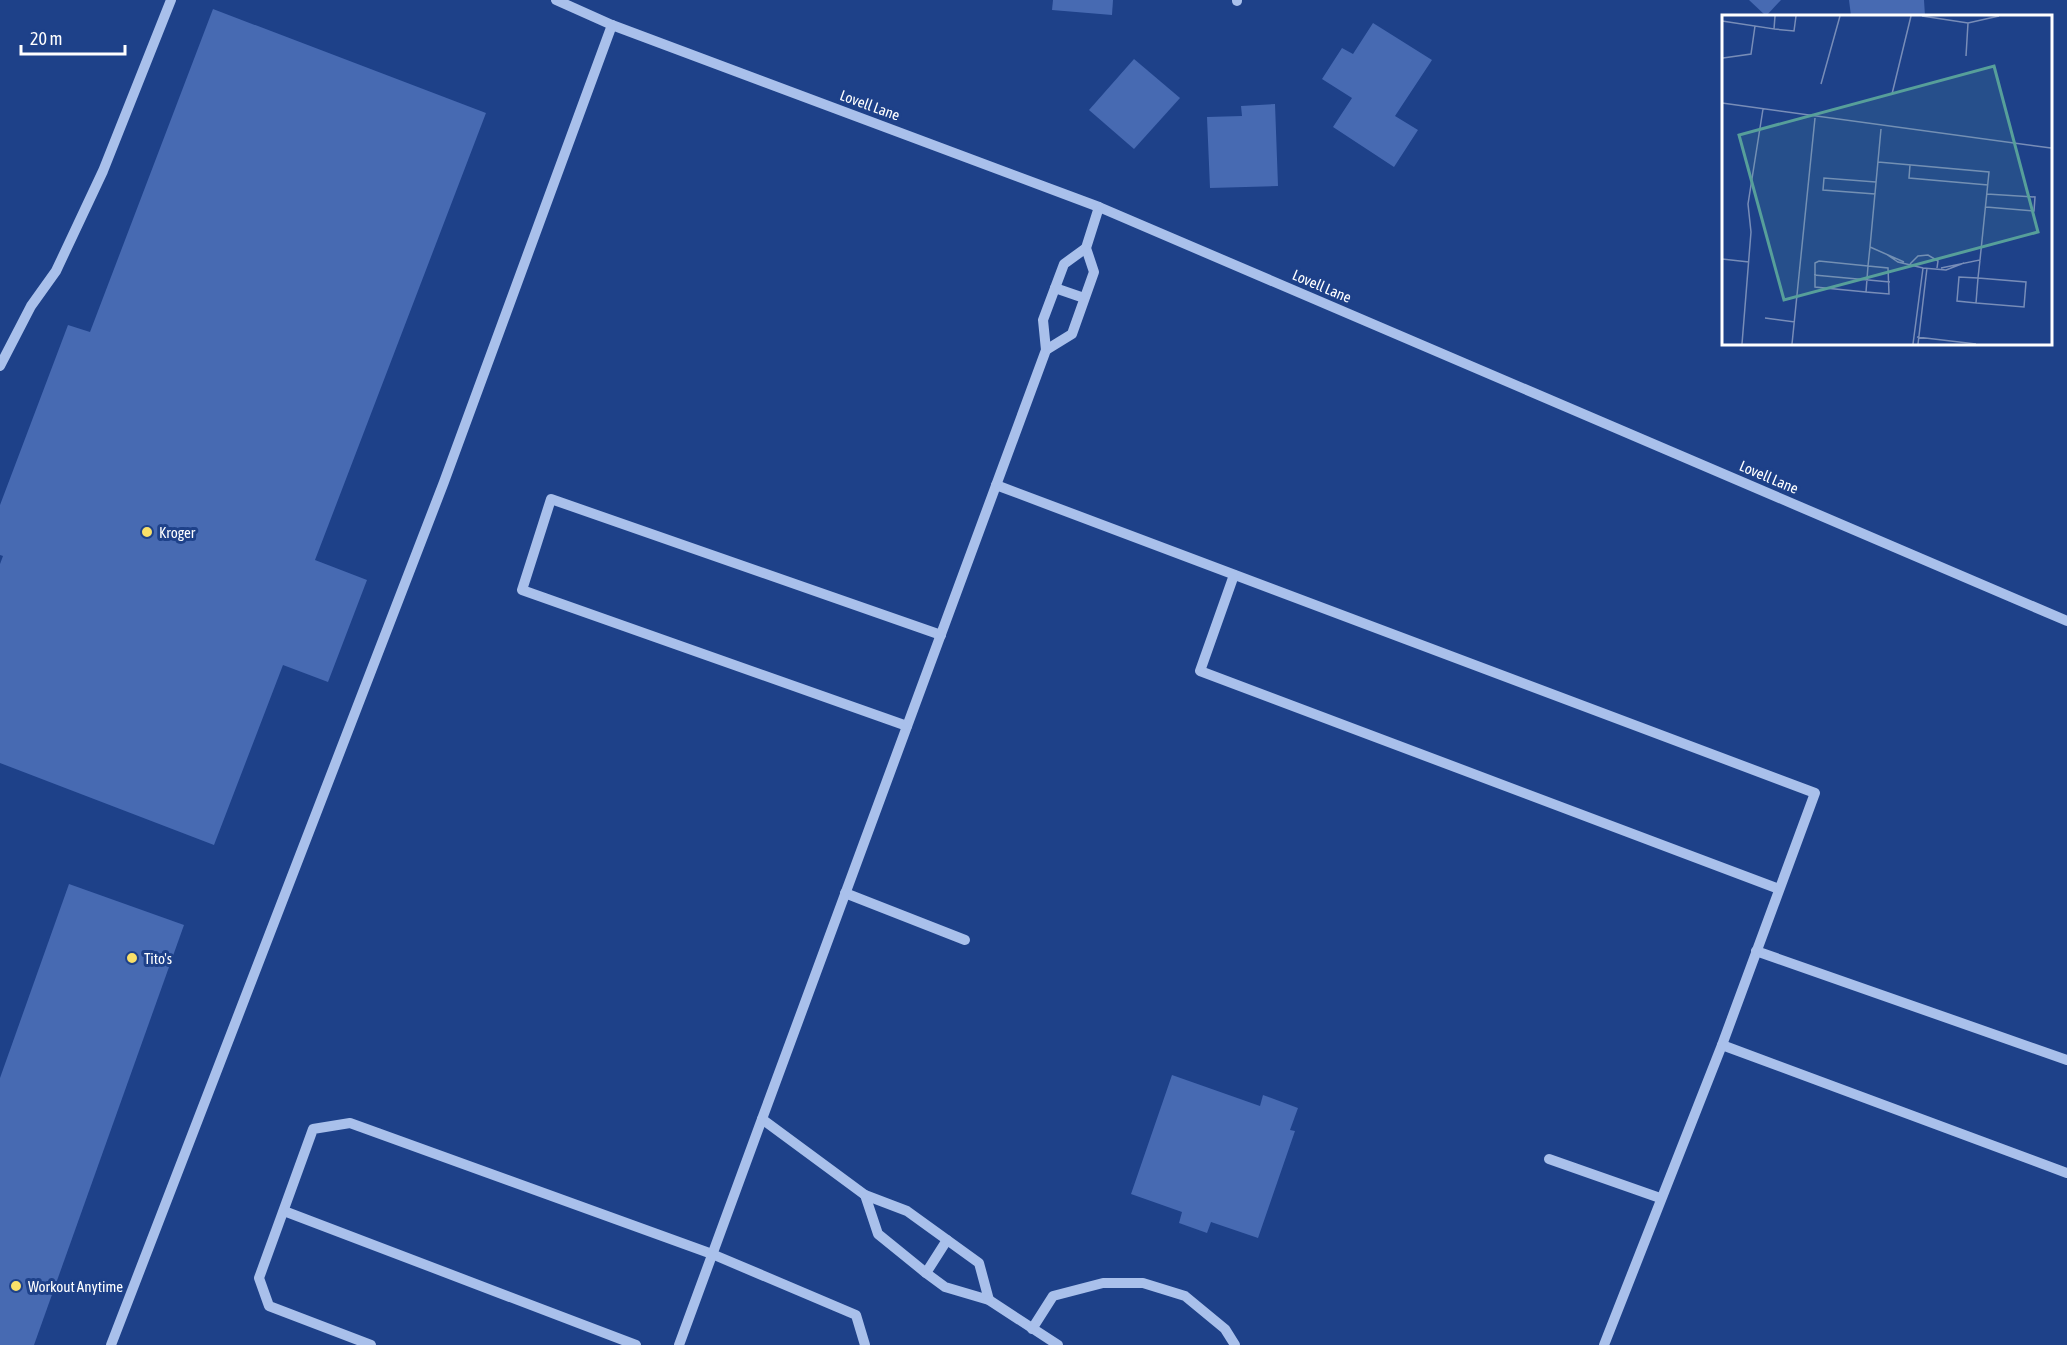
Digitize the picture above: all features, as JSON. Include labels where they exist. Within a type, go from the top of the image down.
[{"type":"street","points":[[0,366],[31,306],[56,271],[103,171],[171,0]]},
{"type":"street","name":"Lovell Lane","points":[[556,0],[612,25],[1099,207],[2067,621]]},
{"type":"street","points":[[111,1345],[444,482],[612,25]]},
{"type":"street","points":[[1046,350],[1072,334],[1094,272],[1086,248],[1099,207]]},
{"type":"street","points":[[679,1345],[1046,350],[1043,320],[1064,264],[1086,248]]},
{"type":"street","points":[[1055,288],[1084,298]]},
{"type":"street","points":[[996,485],[1815,793],[1722,1045],[1604,1345]]},
{"type":"street","points":[[907,726],[522,590],[551,499],[941,635]]},
{"type":"street","points":[[1234,575],[1200,671],[1779,889]]},
{"type":"street","points":[[845,893],[965,940]]},
{"type":"street","points":[[1756,951],[2067,1060]]},
{"type":"street","points":[[1722,1045],[2067,1173]]},
{"type":"street","points":[[762,1119],[865,1195],[908,1211],[979,1263],[989,1300]]},
{"type":"street","points":[[371,1345],[269,1306],[260,1278],[314,1129],[350,1123],[712,1254],[856,1315],[865,1345]]},
{"type":"street","points":[[1549,1159],[1660,1198]]},
{"type":"street","points":[[865,1195],[878,1234],[926,1273],[945,1287],[989,1300],[1058,1345]]},
{"type":"street","points":[[284,1211],[636,1345]]},
{"type":"street","points":[[926,1273],[947,1240]]},
{"type":"street","points":[[1032,1329],[1053,1296],[1103,1283],[1143,1283],[1185,1296],[1225,1329],[1235,1345]]},
{"type":"building","points":[[1053,0],[1113,0],[1112,15],[1052,10]]},
{"type":"building","points":[[1749,0],[1781,0],[1767,15]]},
{"type":"building","points":[[1849,0],[1924,0],[1925,15],[1851,15]]},
{"type":"building","points":[[213,9],[486,113],[315,560],[367,580],[328,682],[283,665],[214,845],[0,763],[0,564],[3,556],[0,555],[0,505],[68,325],[90,332]]},
{"type":"building","points":[[1373,23],[1432,60],[1395,116],[1418,130],[1394,167],[1333,127],[1352,98],[1322,79],[1342,48],[1353,54]]},
{"type":"building","points":[[1134,59],[1180,98],[1134,149],[1089,110]]},
{"type":"building","points":[[1275,104],[1278,186],[1210,188],[1207,117],[1242,116],[1241,106]]},
{"type":"building","points":[[69,884],[184,925],[34,1345],[0,1345],[0,1078]]},
{"type":"building","points":[[1172,1075],[1260,1106],[1263,1095],[1298,1108],[1290,1130],[1295,1131],[1258,1238],[1211,1222],[1207,1233],[1179,1223],[1182,1212],[1131,1194]]},
{"type":"place","name":"Kroger","points":[[147,532]]},
{"type":"place","name":"Tito's","points":[[132,958]]},
{"type":"place","name":"Workout Anytime","points":[[16,1286]]}]
